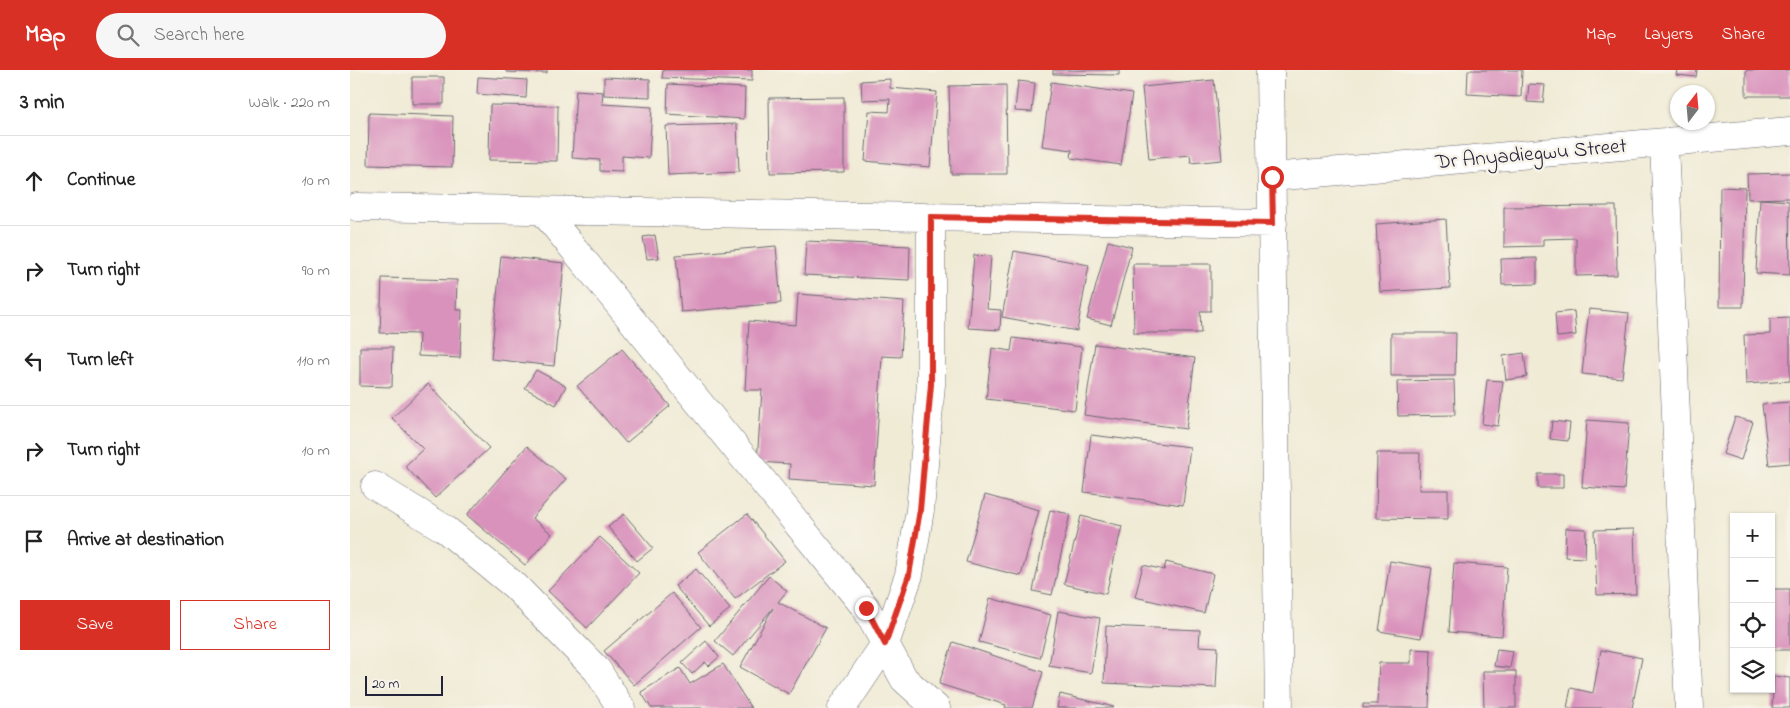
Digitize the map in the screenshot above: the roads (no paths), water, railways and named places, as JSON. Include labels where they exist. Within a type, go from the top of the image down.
[{"type":"street","points":[[1270,70],[1278,708]]},
{"type":"street","name":"Dr Anyadiegwu Street","points":[[1272,177],[1664,144],[1790,131]]},
{"type":"street","points":[[1664,144],[1689,708]]},
{"type":"street","points":[[357,207],[1273,223]]},
{"type":"street","points":[[544,211],[866,608],[904,679],[936,708]]},
{"type":"street","points":[[842,708],[885,644],[909,575],[920,510],[931,384],[931,217]]},
{"type":"street","points":[[375,486],[445,528],[515,586],[597,670],[621,708]]}]
